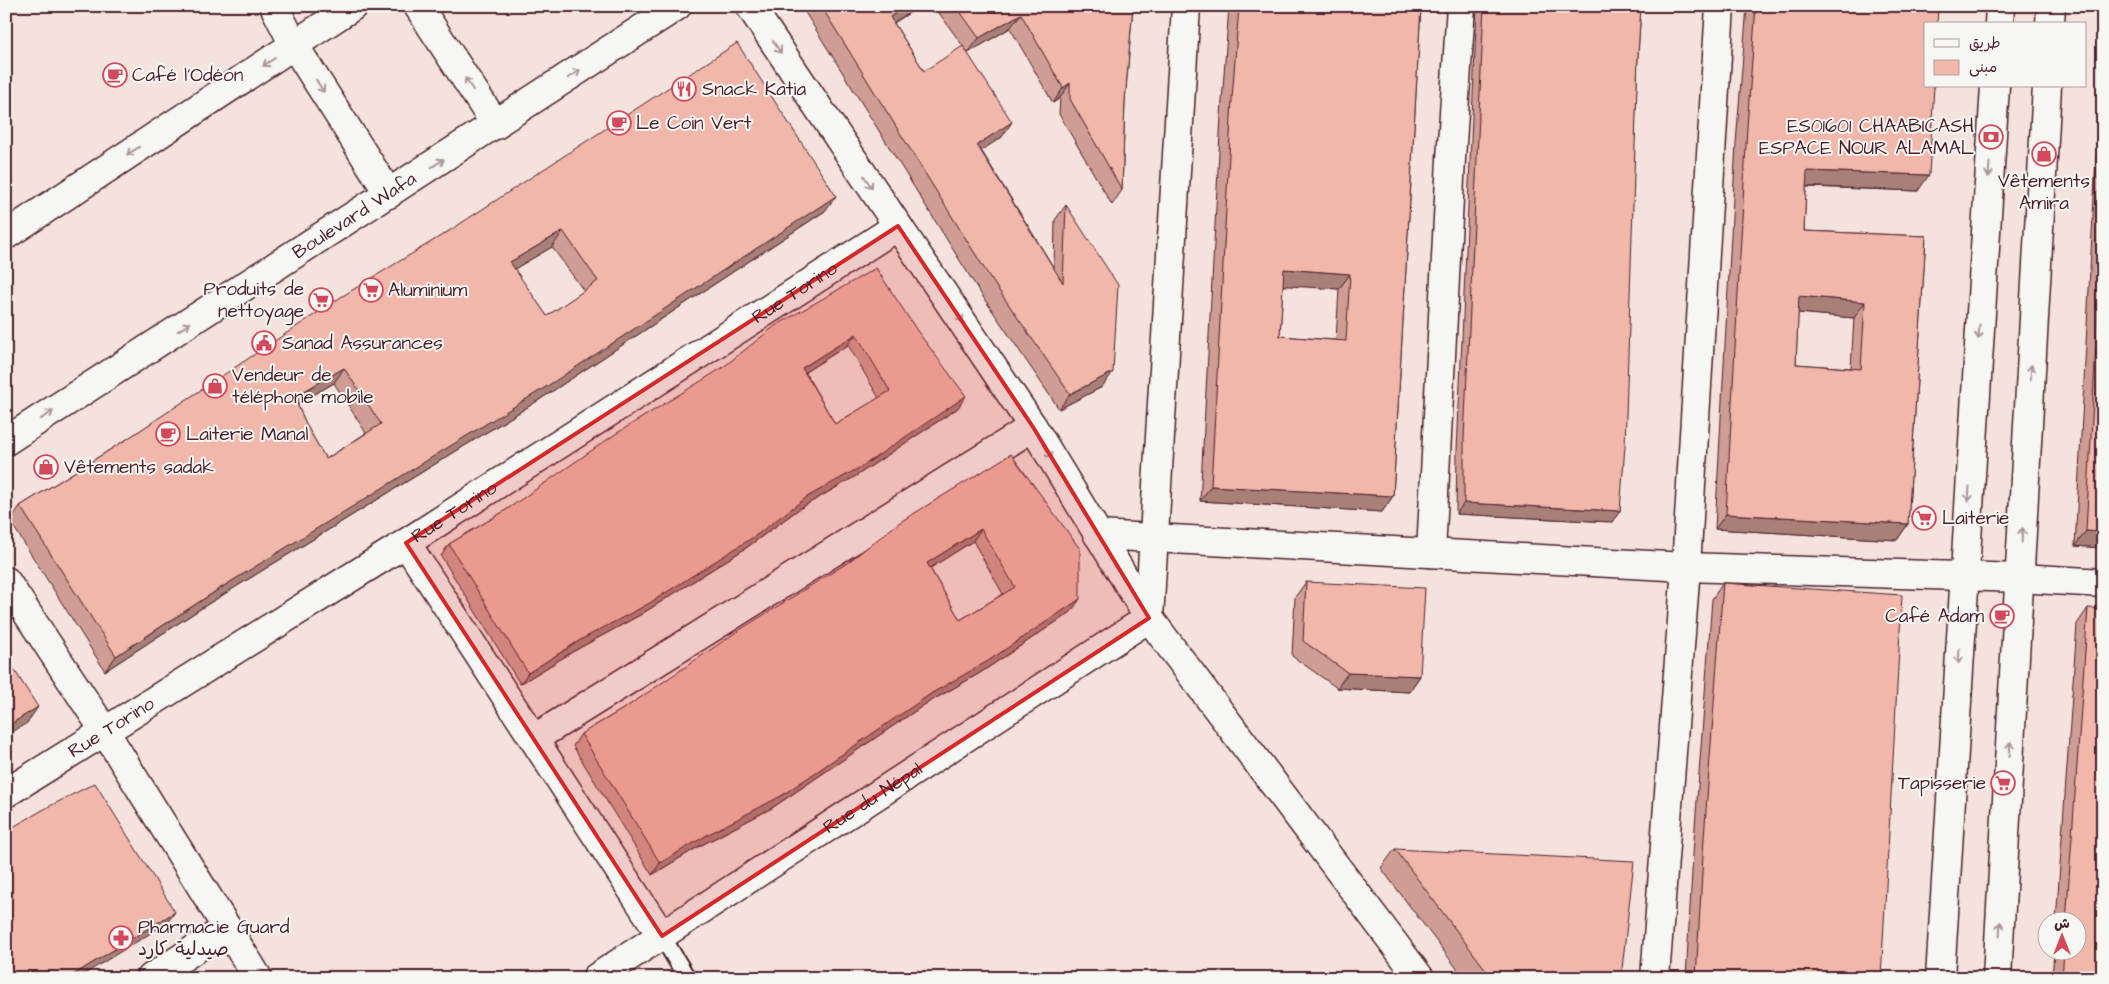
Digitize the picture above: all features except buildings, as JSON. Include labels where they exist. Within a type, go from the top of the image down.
[{"type":"street","points":[[274,6],[294,45],[389,194]]},
{"type":"street","points":[[6,234],[353,6]]},
{"type":"street","points":[[418,6],[496,125]]},
{"type":"street","name":"Boulevard Wafa","points":[[6,441],[677,6]]},
{"type":"street","points":[[750,6],[1033,427],[1149,618],[1420,978]]},
{"type":"street","points":[[1149,618],[1186,6]]},
{"type":"street","points":[[1431,553],[1451,159],[1461,6]]},
{"type":"street","points":[[1655,978],[1686,567],[1720,6]]},
{"type":"street","points":[[1999,22],[2000,6]]},
{"type":"street","points":[[2050,22],[2051,6]]},
{"type":"street","points":[[1940,978],[1995,88]]},
{"type":"street","points":[[1997,978],[2047,88]]},
{"type":"street","name":"Rue Torino","points":[[6,793],[406,543],[898,226]]},
{"type":"street","points":[[535,738],[1033,427]]},
{"type":"street","points":[[1098,535],[1686,567],[2020,578],[2103,583]]},
{"type":"street","points":[[406,543],[535,738],[662,936]]},
{"type":"street","points":[[6,581],[104,730],[258,978]]},
{"type":"street","name":"Rue du Népal","points":[[596,978],[1149,618]]},
{"type":"street","points":[[151,978],[228,928]]},
{"type":"lane","points":[[662,936],[687,978]]},
{"type":"highlighted area","points":[[898,226],[1033,427],[1149,618],[662,936],[406,543]]},
{"type":"place","name":"Café l'Odéon","points":[[115,75]]},
{"type":"place","name":"Snack Katia","points":[[684,89]]},
{"type":"place","name":"Le Coin Vert","points":[[619,123]]},
{"type":"place","name":"ES01601 CHAABICASH ESPACE NOUR ALAMAL","points":[[1991,137]]},
{"type":"place","name":"Vêtements Amira","points":[[2044,154]]},
{"type":"place","name":"Aluminium","points":[[371,290]]},
{"type":"place","name":"Produits de nettoyage","points":[[321,300]]},
{"type":"place","name":"Sanad Assurances","points":[[264,343]]},
{"type":"place","name":"Vendeur de téléphone mobile","points":[[215,386]]},
{"type":"place","name":"Laiterie Manal","points":[[168,434]]},
{"type":"place","name":"Vêtements sadak","points":[[46,467]]},
{"type":"place","name":"Laiterie","points":[[1924,518]]},
{"type":"place","name":"Café Adam","points":[[2002,616]]},
{"type":"place","name":"Tapisserie","points":[[2003,783]]},
{"type":"place","name":"Pharmacie Guard صيدلية كارد","points":[[121,938]]}]
